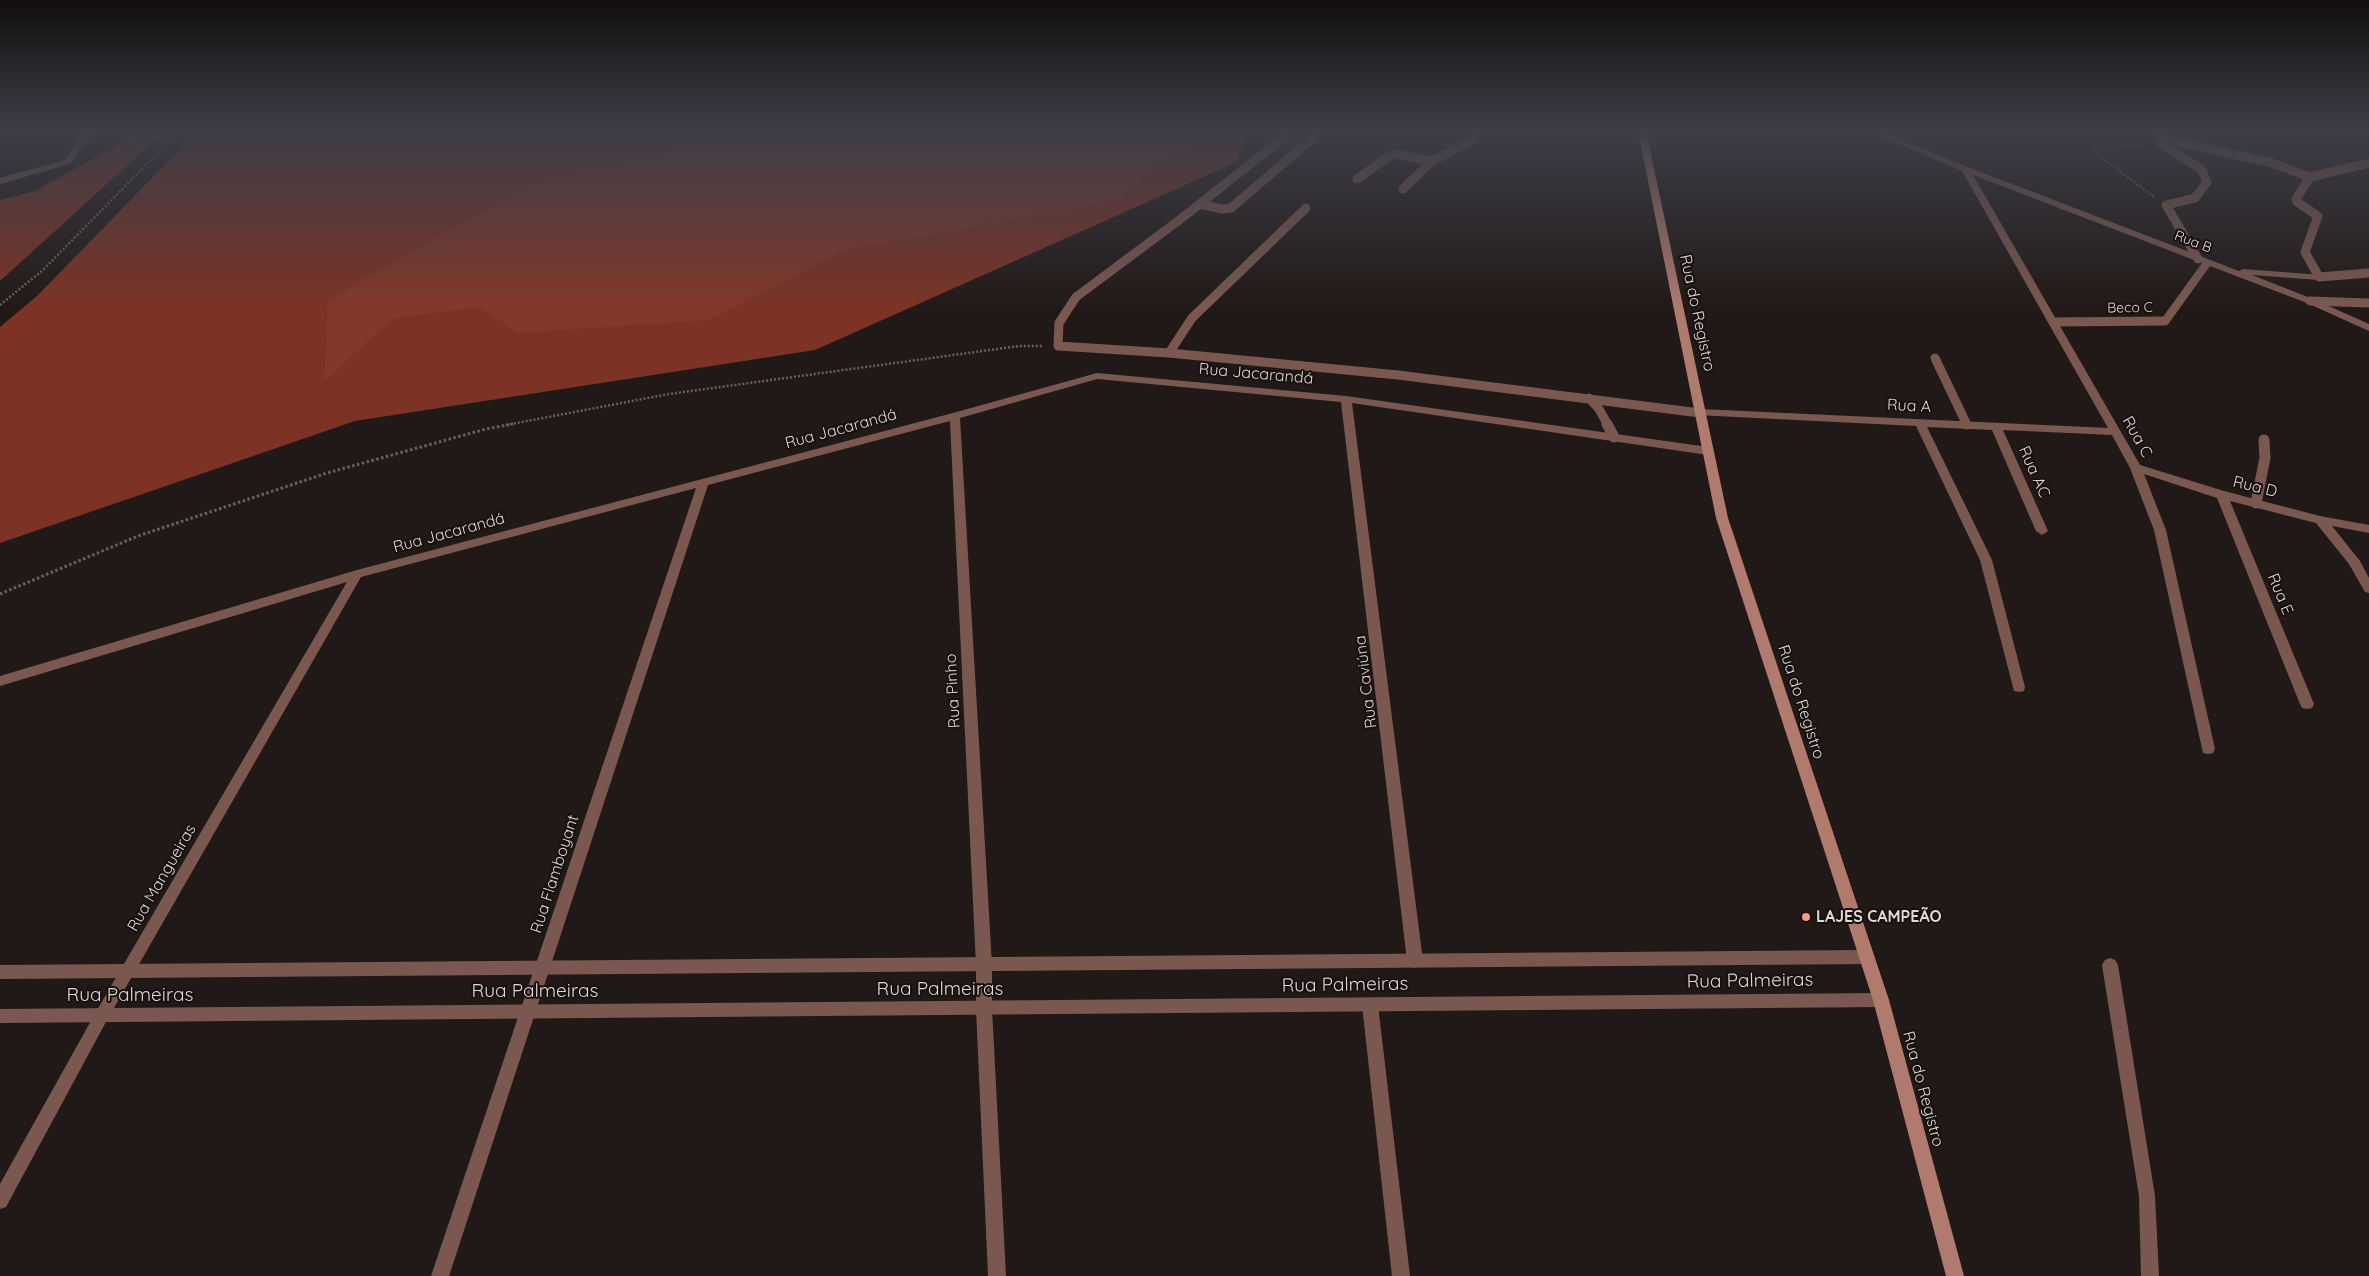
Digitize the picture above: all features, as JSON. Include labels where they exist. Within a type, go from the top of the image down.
[{"type":"main road","name":"Rua do Registro","points":[[1654,191],[1722,518],[1881,1000],[1955,1276]]},
{"type":"street","name":"Rua C","points":[[1977,191],[2136,468],[2160,530],[2208,749]]},
{"type":"street","name":"Rua B","points":[[2021,191],[2310,301],[2369,328]]},
{"type":"street","name":"Beco C","points":[[2165,321],[2203,261]]},
{"type":"street","points":[[2228,271],[2320,276]]},
{"type":"street","name":"Rua Jacarandá","points":[[0,681],[357,574],[955,416],[1096,376],[1346,399],[1708,451]]},
{"type":"street","name":"Rua Caviúna","points":[[1346,399],[1415,961]]},
{"type":"street","name":"Rua A","points":[[1700,413],[2116,432]]},
{"type":"street","name":"Rua Pinho","points":[[955,416],[984,965],[984,1009],[997,1276]]},
{"type":"street","points":[[1920,423],[1986,560],[2019,687]]},
{"type":"street","name":"Rua AC","points":[[1996,427],[2042,532]]},
{"type":"street","name":"Rua D","points":[[2136,468],[2222,495],[2320,520],[2369,529]]},
{"type":"street","name":"Rua Flamboyant","points":[[440,1276],[703,482]]},
{"type":"street","name":"Rua E","points":[[2222,495],[2307,704]]},
{"type":"street","points":[[2320,520],[2354,561],[2369,589]]},
{"type":"street","name":"Rua Mangueiras","points":[[0,1202],[102,1015],[357,574]]},
{"type":"street","name":"Rua Palmeiras","points":[[0,972],[1866,957]]},
{"type":"street","points":[[2110,965],[2147,1196],[2150,1276]]},
{"type":"street","name":"Rua Palmeiras","points":[[0,1016],[1881,1000]]},
{"type":"street","points":[[1370,1005],[1401,1276]]},
{"type":"lane","points":[[1216,191],[1076,297],[1059,323],[1058,346],[1169,352],[1398,375],[1700,413]]},
{"type":"lane","points":[[1199,204],[1222,209],[1231,208],[1251,191]]},
{"type":"lane","points":[[2201,191],[2195,198],[2166,205],[2203,261]]},
{"type":"lane","points":[[2301,191],[2296,202],[2318,216],[2305,252],[2320,276],[2369,273]]},
{"type":"lane","points":[[1169,352],[1192,318],[1306,208]]},
{"type":"lane","points":[[2310,301],[2369,303]]},
{"type":"lane","name":"Beco C","points":[[2053,322],[2165,321]]},
{"type":"lane","points":[[1935,358],[1967,425]]},
{"type":"lane","points":[[1589,398],[1599,410],[1614,437]]},
{"type":"lane","points":[[2256,503],[2265,458],[2264,440]]},
{"type":"path","points":[[0,305],[43,270],[121,191]]},
{"type":"path","points":[[2145,191],[2166,205]]},
{"type":"path","points":[[0,594],[148,532],[327,473],[486,428],[670,394],[1019,346],[1058,346]]},
{"type":"shaded area","points":[[35,191],[99,191],[0,281],[0,200]]},
{"type":"shaded area","points":[[140,191],[1173,191],[815,350],[355,421],[0,543],[0,327],[37,296]]},
{"type":"shaded area","points":[[518,191],[1128,191],[1113,202],[844,250],[708,320],[518,333],[480,307],[394,318],[324,381],[328,300]]},
{"type":"place","name":"LAJES CAMPEÃO","points":[[1806,917]]}]
